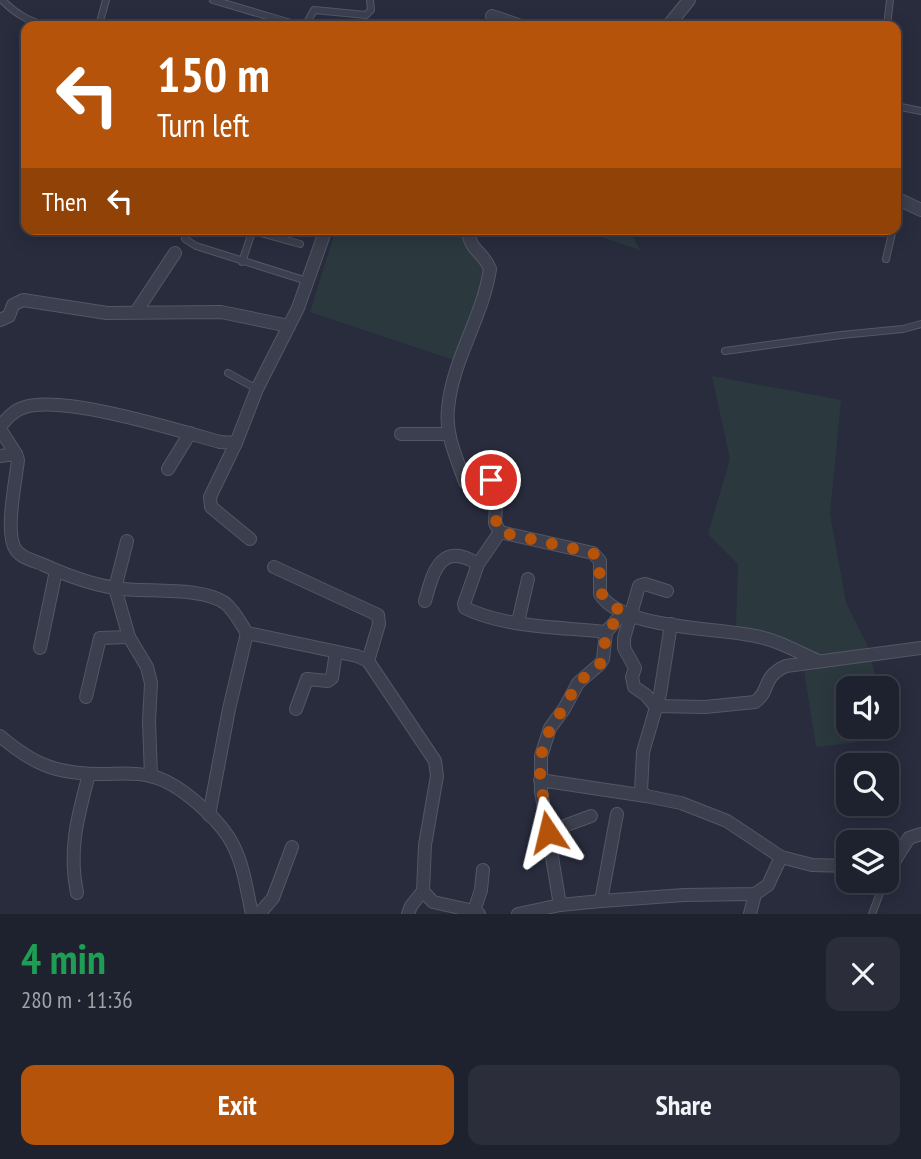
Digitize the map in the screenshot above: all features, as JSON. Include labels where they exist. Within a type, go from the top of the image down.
[{"type":"street","points":[[672,21],[689,0]]},
{"type":"street","points":[[492,16],[506,21]]},
{"type":"street","points":[[901,201],[921,211]]},
{"type":"street","points":[[250,538],[231,525],[209,502],[257,389],[289,327],[324,235]]},
{"type":"street","points":[[469,235],[471,245],[488,262],[490,269],[454,377],[447,410],[449,434],[465,482],[491,480],[497,486],[495,523],[500,532],[593,553],[600,561],[600,594],[627,614],[671,624],[755,635],[816,660]]},
{"type":"street","points":[[136,312],[175,253]]},
{"type":"street","points":[[0,320],[9,316],[13,305],[23,300],[107,313],[220,312],[289,327]]},
{"type":"street","points":[[236,443],[102,412],[43,404],[23,407],[9,416],[0,428],[16,454],[11,521],[16,550],[56,571],[115,588],[180,592],[216,599],[227,605],[247,633],[357,656],[368,661],[435,761],[437,776],[425,845],[423,891],[408,914]]},
{"type":"street","points":[[168,469],[190,433]]},
{"type":"street","points":[[401,434],[449,434]]},
{"type":"street","points":[[0,456],[16,454]]},
{"type":"street","points":[[500,532],[478,564],[465,608],[475,613],[518,622],[606,632]]},
{"type":"street","points":[[127,541],[115,588],[129,637],[147,667],[151,683],[151,776]]},
{"type":"street","points":[[425,601],[436,567],[441,562],[454,556],[469,558],[478,564]]},
{"type":"street","points":[[274,567],[378,615],[379,624],[368,661]]},
{"type":"street","points":[[40,648],[56,571]]},
{"type":"street","points":[[518,622],[528,579]]},
{"type":"street","points":[[667,591],[645,584],[639,586],[627,614],[624,638],[624,648],[635,668],[632,677],[634,687],[646,695],[655,706],[705,708],[755,702],[761,698],[768,678],[786,666],[921,648]]},
{"type":"street","points":[[559,905],[540,780],[541,756],[546,737],[578,683],[603,659],[606,632],[627,614]]},
{"type":"street","points":[[646,796],[640,785],[640,771],[660,694],[671,624]]},
{"type":"street","points":[[209,815],[247,633]]},
{"type":"street","points":[[86,696],[100,638],[129,637]]},
{"type":"street","points":[[296,709],[306,680],[328,681],[332,678],[335,652]]},
{"type":"street","points":[[0,736],[20,753],[51,769],[89,774],[151,776],[184,793],[209,815],[233,844],[252,914]]},
{"type":"street","points":[[77,893],[73,874],[73,852],[76,826],[89,774]]},
{"type":"street","points":[[540,780],[681,803],[727,821],[781,857],[812,866],[836,866]]},
{"type":"street","points":[[601,901],[617,814]]},
{"type":"street","points":[[548,832],[592,816]]},
{"type":"street","points":[[899,854],[909,838],[921,834]]},
{"type":"street","points":[[260,914],[276,892],[292,847]]},
{"type":"street","points":[[518,914],[559,905],[601,901],[684,895],[755,894],[768,885],[781,857]]},
{"type":"street","points":[[423,891],[433,902],[477,912],[483,870]]},
{"type":"street","points":[[750,914],[755,894]]},
{"type":"lane","points":[[1,0],[28,21]]},
{"type":"lane","points":[[101,18],[106,0]]},
{"type":"lane","points":[[216,0],[286,21]]},
{"type":"lane","points":[[306,21],[314,10],[366,15],[371,10],[370,0]]},
{"type":"lane","points":[[888,21],[890,0]]},
{"type":"lane","points":[[901,107],[921,111]]},
{"type":"lane","points":[[185,235],[185,239],[189,242],[242,262],[307,281]]},
{"type":"lane","points":[[242,262],[250,235]]},
{"type":"lane","points":[[268,235],[300,244]]},
{"type":"lane","points":[[886,259],[892,235]]},
{"type":"lane","points":[[725,351],[903,329],[921,324]]},
{"type":"lane","points":[[228,373],[257,389]]},
{"type":"lane","points":[[872,914],[880,893]]},
{"type":"shaded area","points":[[334,235],[472,235],[487,270],[466,364],[310,312]]},
{"type":"shaded area","points":[[595,235],[632,235],[640,250]]},
{"type":"shaded area","points":[[712,376],[841,400],[830,514],[846,603],[867,645],[876,676],[836,676],[836,739],[884,739],[816,747],[801,651],[736,627],[738,564],[708,534],[730,459]]},
{"type":"route","points":[[491,480],[498,491],[495,523],[500,532],[593,553],[600,561],[600,594],[623,613],[606,632],[600,664],[578,683],[546,737],[540,776],[548,832]]}]
